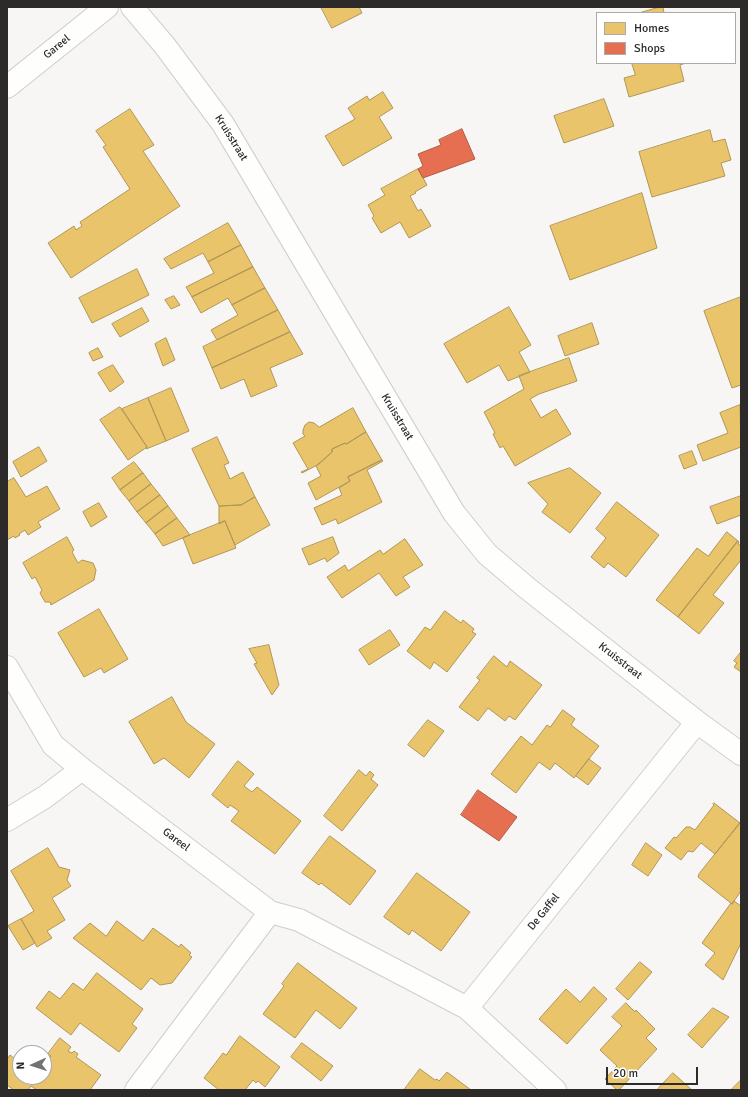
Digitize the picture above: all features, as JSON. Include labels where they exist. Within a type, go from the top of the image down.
[{"type":"street","name":"Gareel","points":[[7,87],[107,7]]},
{"type":"street","name":"Kruisstraat","points":[[132,7],[166,46],[223,124],[454,513],[487,554],[527,588],[697,722],[741,754]]},
{"type":"street","name":"Gareel","points":[[7,667],[54,745],[82,769],[270,912],[299,920],[467,1008]]},
{"type":"street","name":"De Gaffel","points":[[467,1008],[697,722]]},
{"type":"street","points":[[7,820],[45,797],[82,769]]},
{"type":"street","points":[[136,1090],[270,912]]},
{"type":"street","points":[[467,1008],[555,1090]]},
{"type":"building: Homes","points":[[321,7],[359,7],[362,13],[332,28]]},
{"type":"building: Homes","points":[[663,7],[664,12],[642,12]]},
{"type":"building: Homes","points":[[632,64],[683,64],[680,65],[684,81],[629,97],[624,78],[635,75]]},
{"type":"building: Homes","points":[[383,92],[393,108],[379,117],[392,138],[343,166],[325,136],[355,119],[348,108],[367,96],[369,100]]},
{"type":"building: Homes","points":[[604,99],[614,126],[564,143],[554,116]]},
{"type":"building: Homes","points":[[130,109],[154,145],[143,151],[180,206],[71,278],[48,243],[74,226],[76,230],[82,226],[80,222],[130,189],[103,147],[106,145],[96,131]]},
{"type":"building: Homes","points":[[710,130],[713,142],[725,139],[731,160],[721,163],[725,176],[652,197],[639,152]]},
{"type":"building: Homes","points":[[418,169],[427,185],[410,196],[418,211],[421,209],[431,226],[409,238],[400,222],[381,233],[372,218],[374,216],[368,205],[385,195],[381,189]]},
{"type":"building: Homes","points":[[642,193],[657,248],[570,280],[550,226]]},
{"type":"building: Homes","points":[[228,223],[241,245],[208,262],[203,253],[171,269],[164,259]]},
{"type":"building: Homes","points":[[241,245],[253,267],[192,297],[186,287],[214,273],[208,262]]},
{"type":"building: Homes","points":[[253,267],[265,288],[232,305],[228,298],[201,313],[192,297]]},
{"type":"building: Homes","points":[[137,269],[149,295],[92,323],[79,298]]},
{"type":"building: Homes","points":[[265,288],[278,310],[217,340],[211,330],[238,315],[232,305]]},
{"type":"building: Homes","points":[[174,296],[180,305],[171,309],[165,300]]},
{"type":"building: Homes","points":[[741,297],[741,385],[732,388],[704,311]]},
{"type":"building: Homes","points":[[509,307],[531,345],[519,352],[530,372],[508,381],[499,365],[467,383],[444,344]]},
{"type":"building: Homes","points":[[142,308],[149,321],[120,337],[112,324]]},
{"type":"building: Homes","points":[[278,310],[290,332],[212,368],[203,347]]},
{"type":"building: Homes","points":[[592,323],[599,344],[565,356],[558,336]]},
{"type":"building: Homes","points":[[290,332],[303,354],[270,368],[277,386],[251,397],[244,379],[221,389],[212,368]]},
{"type":"building: Homes","points":[[166,338],[175,360],[163,366],[155,344]]},
{"type":"building: Homes","points":[[98,348],[103,357],[93,361],[89,353]]},
{"type":"building: Homes","points":[[569,358],[577,381],[539,394],[530,399],[541,418],[556,409],[571,434],[515,466],[503,446],[500,448],[493,434],[495,433],[484,412],[524,389],[519,376]]},
{"type":"building: Homes","points":[[113,365],[124,382],[110,392],[98,373]]},
{"type":"building: Homes","points":[[171,388],[189,431],[166,441],[148,398]]},
{"type":"building: Homes","points":[[148,398],[166,441],[146,449],[147,447],[122,409]]},
{"type":"building: Homes","points":[[740,405],[741,447],[703,461],[697,445],[728,433],[720,413]]},
{"type":"building: Homes","points":[[120,407],[147,447],[128,460],[100,420]]},
{"type":"building: Homes","points":[[353,408],[366,432],[346,444],[345,443],[332,449],[332,452],[319,464],[302,473],[301,472],[308,469],[293,443],[305,436],[303,434],[303,430],[305,425],[309,422],[314,423],[319,427]]},
{"type":"building: Homes","points":[[366,432],[382,460],[348,477],[350,481],[316,500],[308,483],[321,476],[316,466],[332,452],[332,449],[345,443],[346,444]]},
{"type":"building: Homes","points":[[217,437],[229,463],[224,465],[230,479],[243,472],[255,497],[241,505],[219,506],[192,449]]},
{"type":"building: Homes","points":[[39,447],[47,461],[21,477],[13,462]]},
{"type":"building: Homes","points":[[692,451],[697,464],[684,469],[679,456]]},
{"type":"building: Homes","points":[[382,460],[383,461],[367,470],[382,502],[338,524],[336,519],[322,525],[314,508],[342,495],[339,488],[350,481],[348,477]]},
{"type":"building: Homes","points":[[134,462],[143,473],[120,490],[112,478]]},
{"type":"building: Homes","points":[[570,468],[601,493],[570,533],[542,512],[548,504],[528,483]]},
{"type":"building: Homes","points":[[143,473],[151,484],[129,501],[120,490]]},
{"type":"building: Homes","points":[[14,478],[26,497],[47,486],[60,509],[38,522],[41,527],[28,535],[25,530],[15,538],[14,536],[7,540],[7,482]]},
{"type":"building: Homes","points":[[151,484],[160,495],[137,512],[129,501]]},
{"type":"building: Homes","points":[[160,495],[168,506],[146,523],[137,512]]},
{"type":"building: Homes","points":[[741,496],[741,515],[717,524],[710,507]]},
{"type":"building: Homes","points":[[255,497],[270,525],[235,545],[225,521],[219,524],[219,506],[241,505]]},
{"type":"building: Homes","points":[[617,502],[659,535],[626,577],[608,563],[604,568],[591,557],[606,538],[596,529]]},
{"type":"building: Homes","points":[[99,503],[107,517],[91,527],[83,512]]},
{"type":"building: Homes","points":[[168,506],[177,518],[155,534],[146,523]]},
{"type":"building: Homes","points":[[177,518],[190,535],[163,546],[155,534]]},
{"type":"building: Homes","points":[[225,521],[236,548],[193,564],[183,538]]},
{"type":"building: Homes","points":[[727,532],[738,541],[678,617],[656,600],[697,548],[708,556]]},
{"type":"building: Homes","points":[[67,537],[74,550],[72,552],[78,563],[82,560],[93,563],[96,570],[94,580],[51,605],[50,602],[45,602],[40,593],[42,590],[35,577],[32,579],[23,563]]},
{"type":"building: Homes","points":[[333,537],[339,553],[327,562],[325,558],[309,565],[302,549]]},
{"type":"building: Homes","points":[[405,539],[423,565],[403,577],[410,587],[396,596],[379,573],[342,598],[327,577],[345,565],[348,571],[380,550],[383,554]]},
{"type":"building: Homes","points":[[738,541],[738,544],[741,546],[741,560],[713,595],[724,603],[699,634],[678,617]]},
{"type":"building: Homes","points":[[99,609],[128,659],[104,673],[101,668],[84,677],[58,633]]},
{"type":"building: Homes","points":[[445,611],[461,623],[463,620],[474,629],[472,632],[476,634],[447,672],[434,662],[430,669],[407,651],[425,627],[430,630]]},
{"type":"building: Homes","points":[[390,630],[400,645],[369,665],[359,650]]},
{"type":"building: Homes","points":[[269,645],[279,685],[272,695],[254,664],[257,663],[249,649]]},
{"type":"building: Homes","points":[[741,652],[741,672],[734,667],[737,663],[734,661]]},
{"type":"building: Homes","points":[[494,656],[507,667],[510,661],[542,685],[515,720],[509,716],[505,721],[488,708],[478,721],[459,707],[480,680],[477,678]]},
{"type":"building: Homes","points":[[172,697],[186,722],[215,744],[189,778],[164,758],[154,764],[129,722]]},
{"type":"building: Homes","points":[[563,710],[575,719],[571,725],[599,746],[574,778],[555,763],[550,770],[539,762],[516,793],[491,774],[521,736],[532,745],[547,725],[550,727]]},
{"type":"building: Homes","points":[[428,720],[444,731],[424,757],[408,745]]},
{"type":"building: Homes","points":[[589,759],[601,768],[588,785],[576,776]]},
{"type":"building: Homes","points":[[238,761],[254,774],[244,786],[252,792],[257,787],[301,821],[275,854],[231,821],[239,811],[230,805],[228,808],[212,795]]},
{"type":"building: Homes","points":[[359,770],[366,776],[370,771],[374,775],[371,779],[378,785],[342,831],[324,816]]},
{"type":"building: Homes","points":[[714,803],[740,823],[715,854],[701,843],[693,852],[688,851],[681,860],[665,848],[674,837],[676,838],[686,827],[690,827],[695,830]]},
{"type":"building: Homes","points":[[740,823],[741,891],[732,904],[698,877]]},
{"type":"building: Homes","points":[[330,836],[376,871],[350,905],[321,883],[319,885],[302,873]]},
{"type":"building: Homes","points":[[646,843],[662,855],[648,876],[632,865]]},
{"type":"building: Homes","points":[[48,848],[59,867],[70,870],[67,880],[71,886],[52,898],[65,920],[47,931],[52,938],[37,947],[21,919],[34,911],[11,871]]},
{"type":"building: Homes","points":[[417,873],[470,912],[441,951],[412,930],[409,935],[384,917]]},
{"type":"building: Homes","points":[[734,901],[741,906],[741,943],[723,980],[705,965],[715,953],[702,943]]},
{"type":"building: Homes","points":[[21,919],[35,943],[23,950],[8,926]]},
{"type":"building: Homes","points":[[117,921],[143,941],[153,928],[179,947],[181,944],[191,953],[189,955],[192,957],[172,983],[160,985],[151,978],[141,990],[73,938],[90,923],[106,936]]},
{"type":"building: Homes","points":[[640,962],[652,972],[628,1000],[616,989]]},
{"type":"building: Homes","points":[[298,963],[357,1008],[340,1029],[316,1010],[295,1038],[263,1014],[284,986],[282,984]]},
{"type":"building: Homes","points":[[97,973],[143,1009],[132,1024],[137,1028],[119,1052],[80,1023],[71,1035],[36,1008],[49,991],[60,999],[73,983],[83,990]]},
{"type":"building: Homes","points":[[594,987],[607,999],[567,1044],[539,1019],[566,989],[580,1002]]},
{"type":"building: Homes","points":[[626,1003],[635,1012],[636,1010],[655,1029],[646,1038],[657,1049],[619,1090],[617,1090],[605,1079],[617,1066],[600,1050],[622,1026],[612,1017]]},
{"type":"building: Homes","points":[[713,1008],[729,1017],[702,1048],[688,1035]]},
{"type":"building: Homes","points":[[240,1036],[280,1067],[265,1087],[258,1081],[256,1083],[253,1080],[245,1090],[219,1090],[204,1078],[223,1053],[226,1055]]},
{"type":"building: Homes","points":[[60,1038],[71,1047],[68,1051],[72,1053],[74,1051],[78,1054],[76,1057],[101,1075],[90,1090],[37,1090],[31,1086],[28,1090],[14,1090],[7,1085],[7,1059],[10,1055],[12,1057],[12,1085],[52,1085],[52,1049]]},
{"type":"building: Homes","points":[[302,1043],[333,1066],[321,1081],[291,1057]]},
{"type":"building: Homes","points":[[420,1069],[435,1080],[437,1079],[439,1081],[447,1072],[471,1090],[404,1090]]},
{"type":"building: Homes","points":[[673,1073],[692,1090],[657,1090]]},
{"type":"building: Homes","points":[[741,1080],[741,1090],[731,1090]]},
{"type":"building: Shops","points":[[462,129],[475,159],[423,178],[418,169],[423,166],[418,154],[441,145],[439,140]]},
{"type":"building: Shops","points":[[478,790],[517,817],[499,841],[461,815]]}]
